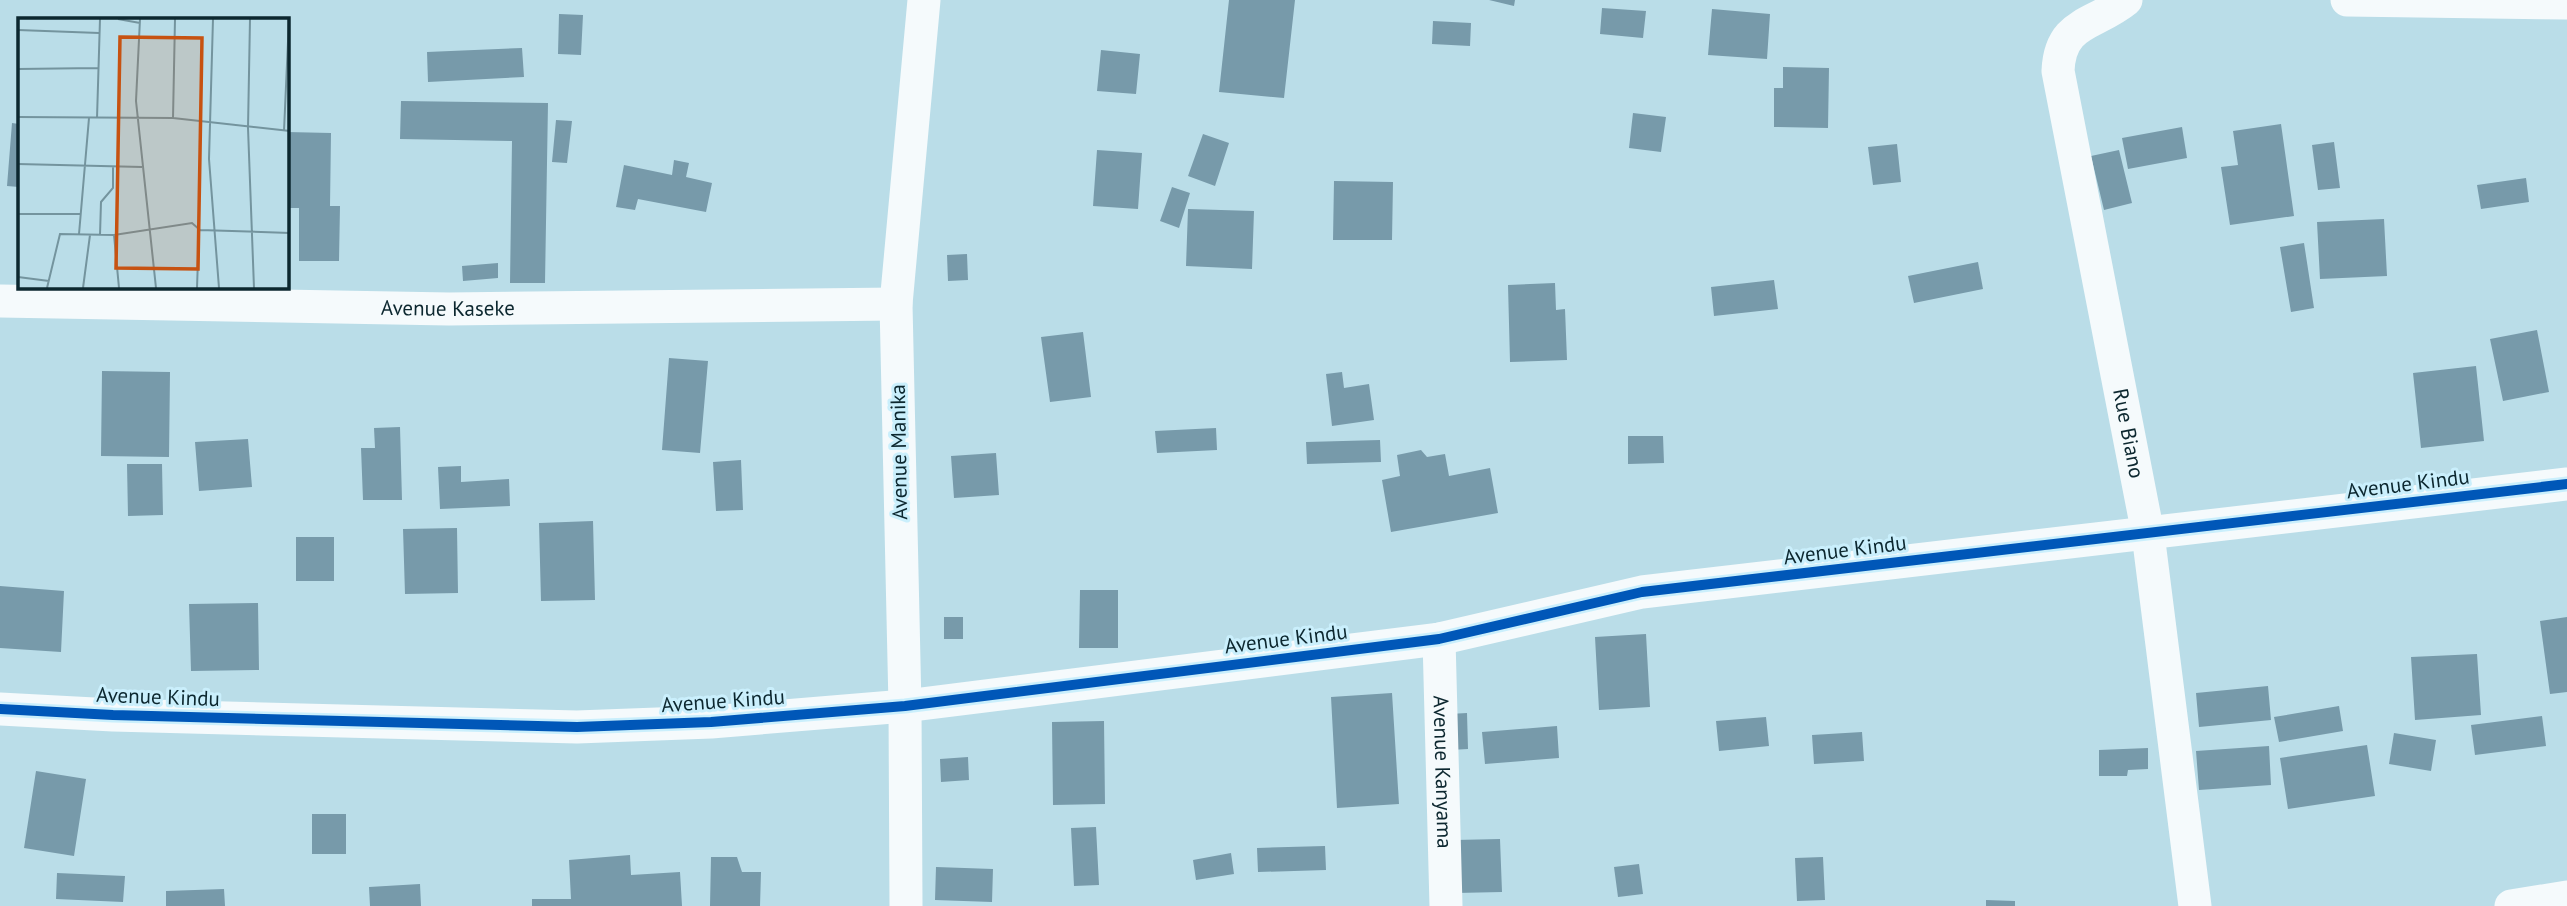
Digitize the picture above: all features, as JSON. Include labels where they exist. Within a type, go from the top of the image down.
[{"type":"street","name":"Avenue Manika","points":[[906,906],[905,706],[896,304],[923,0]]},
{"type":"street","name":"Rue Biano","points":[[2126,0],[2066,38],[2059,57],[2058,71],[2148,534],[2195,906]]},
{"type":"street","points":[[2347,0],[2567,3]]},
{"type":"street","name":"Avenue Kaseke","points":[[0,301],[449,309],[896,304]]},
{"type":"street","name":"Avenue Kindu","points":[[0,709],[113,715],[577,727],[711,722],[905,706],[1438,639],[1643,592],[2567,484]]},
{"type":"street","name":"Avenue Kanyama","points":[[1438,639],[1446,906]]},
{"type":"street","points":[[2511,906],[2567,897]]},
{"type":"building","points":[[1229,0],[1295,0],[1284,98],[1219,92]]},
{"type":"building","points":[[1489,0],[1515,0],[1514,6]]},
{"type":"building","points":[[1602,8],[1646,11],[1643,38],[1600,34]]},
{"type":"building","points":[[1712,9],[1770,14],[1767,59],[1708,55]]},
{"type":"building","points":[[559,14],[583,15],[581,55],[558,54]]},
{"type":"building","points":[[1433,21],[1471,23],[1470,46],[1432,44]]},
{"type":"building","points":[[522,48],[524,77],[428,82],[427,52]]},
{"type":"building","points":[[1101,50],[1140,54],[1136,94],[1097,91]]},
{"type":"building","points":[[1783,67],[1829,68],[1828,128],[1774,127],[1774,88],[1783,88]]},
{"type":"building","points":[[401,101],[548,103],[545,283],[510,283],[512,141],[400,139]]},
{"type":"building","points":[[1633,113],[1666,117],[1661,152],[1629,148]]},
{"type":"building","points":[[556,120],[572,121],[567,163],[552,162]]},
{"type":"building","points":[[12,123],[18,124],[18,187],[7,186]]},
{"type":"building","points":[[2281,124],[2294,216],[2230,225],[2221,167],[2238,165],[2233,131]]},
{"type":"building","points":[[2182,127],[2187,158],[2128,169],[2122,138]]},
{"type":"building","points":[[289,132],[331,133],[330,206],[340,206],[339,261],[299,261],[299,208],[289,208]]},
{"type":"building","points":[[1203,134],[1229,143],[1215,186],[1188,176]]},
{"type":"building","points":[[2334,142],[2340,188],[2318,190],[2312,145]]},
{"type":"building","points":[[1897,144],[1901,182],[1873,185],[1868,147]]},
{"type":"building","points":[[1097,150],[1142,153],[1138,209],[1093,206]]},
{"type":"building","points":[[2119,150],[2132,203],[2104,210],[2091,156]]},
{"type":"building","points":[[674,160],[689,163],[686,177],[712,183],[706,212],[638,199],[635,210],[616,207],[624,165],[672,175]]},
{"type":"building","points":[[2526,178],[2529,202],[2481,209],[2477,185]]},
{"type":"building","points":[[1334,181],[1393,182],[1392,240],[1333,240]]},
{"type":"building","points":[[1172,187],[1190,193],[1179,228],[1160,221]]},
{"type":"building","points":[[1188,209],[1254,211],[1252,269],[1186,266]]},
{"type":"building","points":[[2384,219],[2387,276],[2320,279],[2317,222]]},
{"type":"building","points":[[2304,243],[2314,308],[2291,312],[2280,247]]},
{"type":"building","points":[[967,254],[968,280],[948,281],[947,255]]},
{"type":"building","points":[[1978,262],[1983,289],[1914,303],[1908,276]]},
{"type":"building","points":[[498,263],[498,278],[463,281],[462,266]]},
{"type":"building","points":[[1774,280],[1778,309],[1714,316],[1711,287]]},
{"type":"building","points":[[1555,283],[1556,310],[1565,309],[1567,360],[1510,362],[1508,285]]},
{"type":"building","points":[[2537,330],[2549,392],[2503,401],[2490,339]]},
{"type":"building","points":[[1083,332],[1091,397],[1050,402],[1041,337]]},
{"type":"building","points":[[669,358],[708,361],[700,453],[662,450]]},
{"type":"building","points":[[2476,366],[2484,441],[2421,448],[2413,373]]},
{"type":"building","points":[[102,371],[170,372],[169,457],[101,456]]},
{"type":"building","points":[[1342,372],[1344,388],[1369,384],[1374,420],[1332,426],[1326,374]]},
{"type":"building","points":[[400,427],[402,500],[363,500],[361,448],[375,448],[374,428]]},
{"type":"building","points":[[1216,428],[1217,450],[1157,453],[1155,431]]},
{"type":"building","points":[[1628,436],[1663,436],[1664,463],[1628,464]]},
{"type":"building","points":[[248,439],[252,487],[199,491],[195,442]]},
{"type":"building","points":[[1380,440],[1381,462],[1307,464],[1306,442]]},
{"type":"building","points":[[1421,450],[1427,457],[1445,454],[1449,476],[1490,468],[1498,513],[1391,532],[1382,480],[1400,476],[1397,455]]},
{"type":"building","points":[[996,453],[999,495],[954,498],[951,456]]},
{"type":"building","points":[[741,460],[743,510],[716,511],[713,462]]},
{"type":"building","points":[[127,464],[162,464],[163,515],[128,516]]},
{"type":"building","points":[[461,466],[461,482],[509,479],[510,506],[440,509],[438,467]]},
{"type":"building","points":[[593,521],[595,600],[541,601],[539,523]]},
{"type":"building","points":[[457,528],[458,593],[405,594],[403,529]]},
{"type":"building","points":[[296,537],[334,537],[334,581],[296,581]]},
{"type":"building","points":[[0,586],[64,591],[61,652],[0,648]]},
{"type":"building","points":[[1080,590],[1118,590],[1118,648],[1079,648]]},
{"type":"building","points":[[258,603],[259,670],[191,671],[189,604]]},
{"type":"building","points":[[944,617],[963,617],[963,639],[944,639]]},
{"type":"building","points":[[2567,617],[2567,692],[2550,694],[2540,621]]},
{"type":"building","points":[[1646,634],[1650,707],[1599,710],[1595,637]]},
{"type":"building","points":[[2477,654],[2481,715],[2415,720],[2411,657]]},
{"type":"building","points":[[2268,686],[2271,720],[2199,727],[2196,693]]},
{"type":"building","points":[[1392,693],[1399,804],[1337,808],[1331,697]]},
{"type":"building","points":[[2339,706],[2343,731],[2279,742],[2274,717]]},
{"type":"building","points":[[1467,713],[1468,749],[1450,750],[1449,714]]},
{"type":"building","points":[[2542,716],[2546,746],[2475,755],[2471,725]]},
{"type":"building","points":[[1766,717],[1769,746],[1719,751],[1716,721]]},
{"type":"building","points":[[1104,721],[1105,804],[1053,805],[1052,722]]},
{"type":"building","points":[[1557,726],[1559,758],[1485,764],[1482,732]]},
{"type":"building","points":[[1862,732],[1864,761],[1814,764],[1812,735]]},
{"type":"building","points":[[2394,733],[2436,740],[2431,771],[2389,764]]},
{"type":"building","points":[[2367,745],[2375,796],[2288,809],[2280,758]]},
{"type":"building","points":[[2269,746],[2271,785],[2199,790],[2196,751]]},
{"type":"building","points":[[2148,748],[2148,769],[2128,770],[2127,776],[2099,776],[2099,750]]},
{"type":"building","points":[[968,757],[969,780],[941,782],[940,759]]},
{"type":"building","points":[[36,771],[86,779],[74,856],[24,848]]},
{"type":"building","points":[[312,814],[346,814],[346,854],[312,854]]},
{"type":"building","points":[[1096,827],[1099,885],[1074,886],[1071,828]]},
{"type":"building","points":[[1500,839],[1502,892],[1456,893],[1455,840]]},
{"type":"building","points":[[1325,846],[1326,870],[1258,872],[1257,848]]},
{"type":"building","points":[[1231,853],[1234,874],[1196,880],[1193,860]]},
{"type":"building","points":[[630,855],[631,875],[680,872],[682,906],[532,906],[532,899],[571,899],[569,860]]},
{"type":"building","points":[[711,857],[737,857],[742,872],[761,872],[760,906],[710,906]]},
{"type":"building","points":[[1823,857],[1825,900],[1797,901],[1795,858]]},
{"type":"building","points":[[1639,864],[1643,894],[1618,897],[1614,867]]},
{"type":"building","points":[[936,867],[993,869],[992,902],[935,900]]},
{"type":"building","points":[[57,873],[125,876],[123,902],[56,899]]},
{"type":"building","points":[[420,884],[421,906],[370,906],[369,887]]},
{"type":"building","points":[[224,889],[225,906],[166,906],[166,891]]},
{"type":"building","points":[[1986,900],[2015,901],[2015,906],[1986,906]]},
{"type":"cycle path","points":[[0,709],[113,715],[577,727],[711,722],[905,706],[1439,639],[1642,592],[2567,484]]}]
